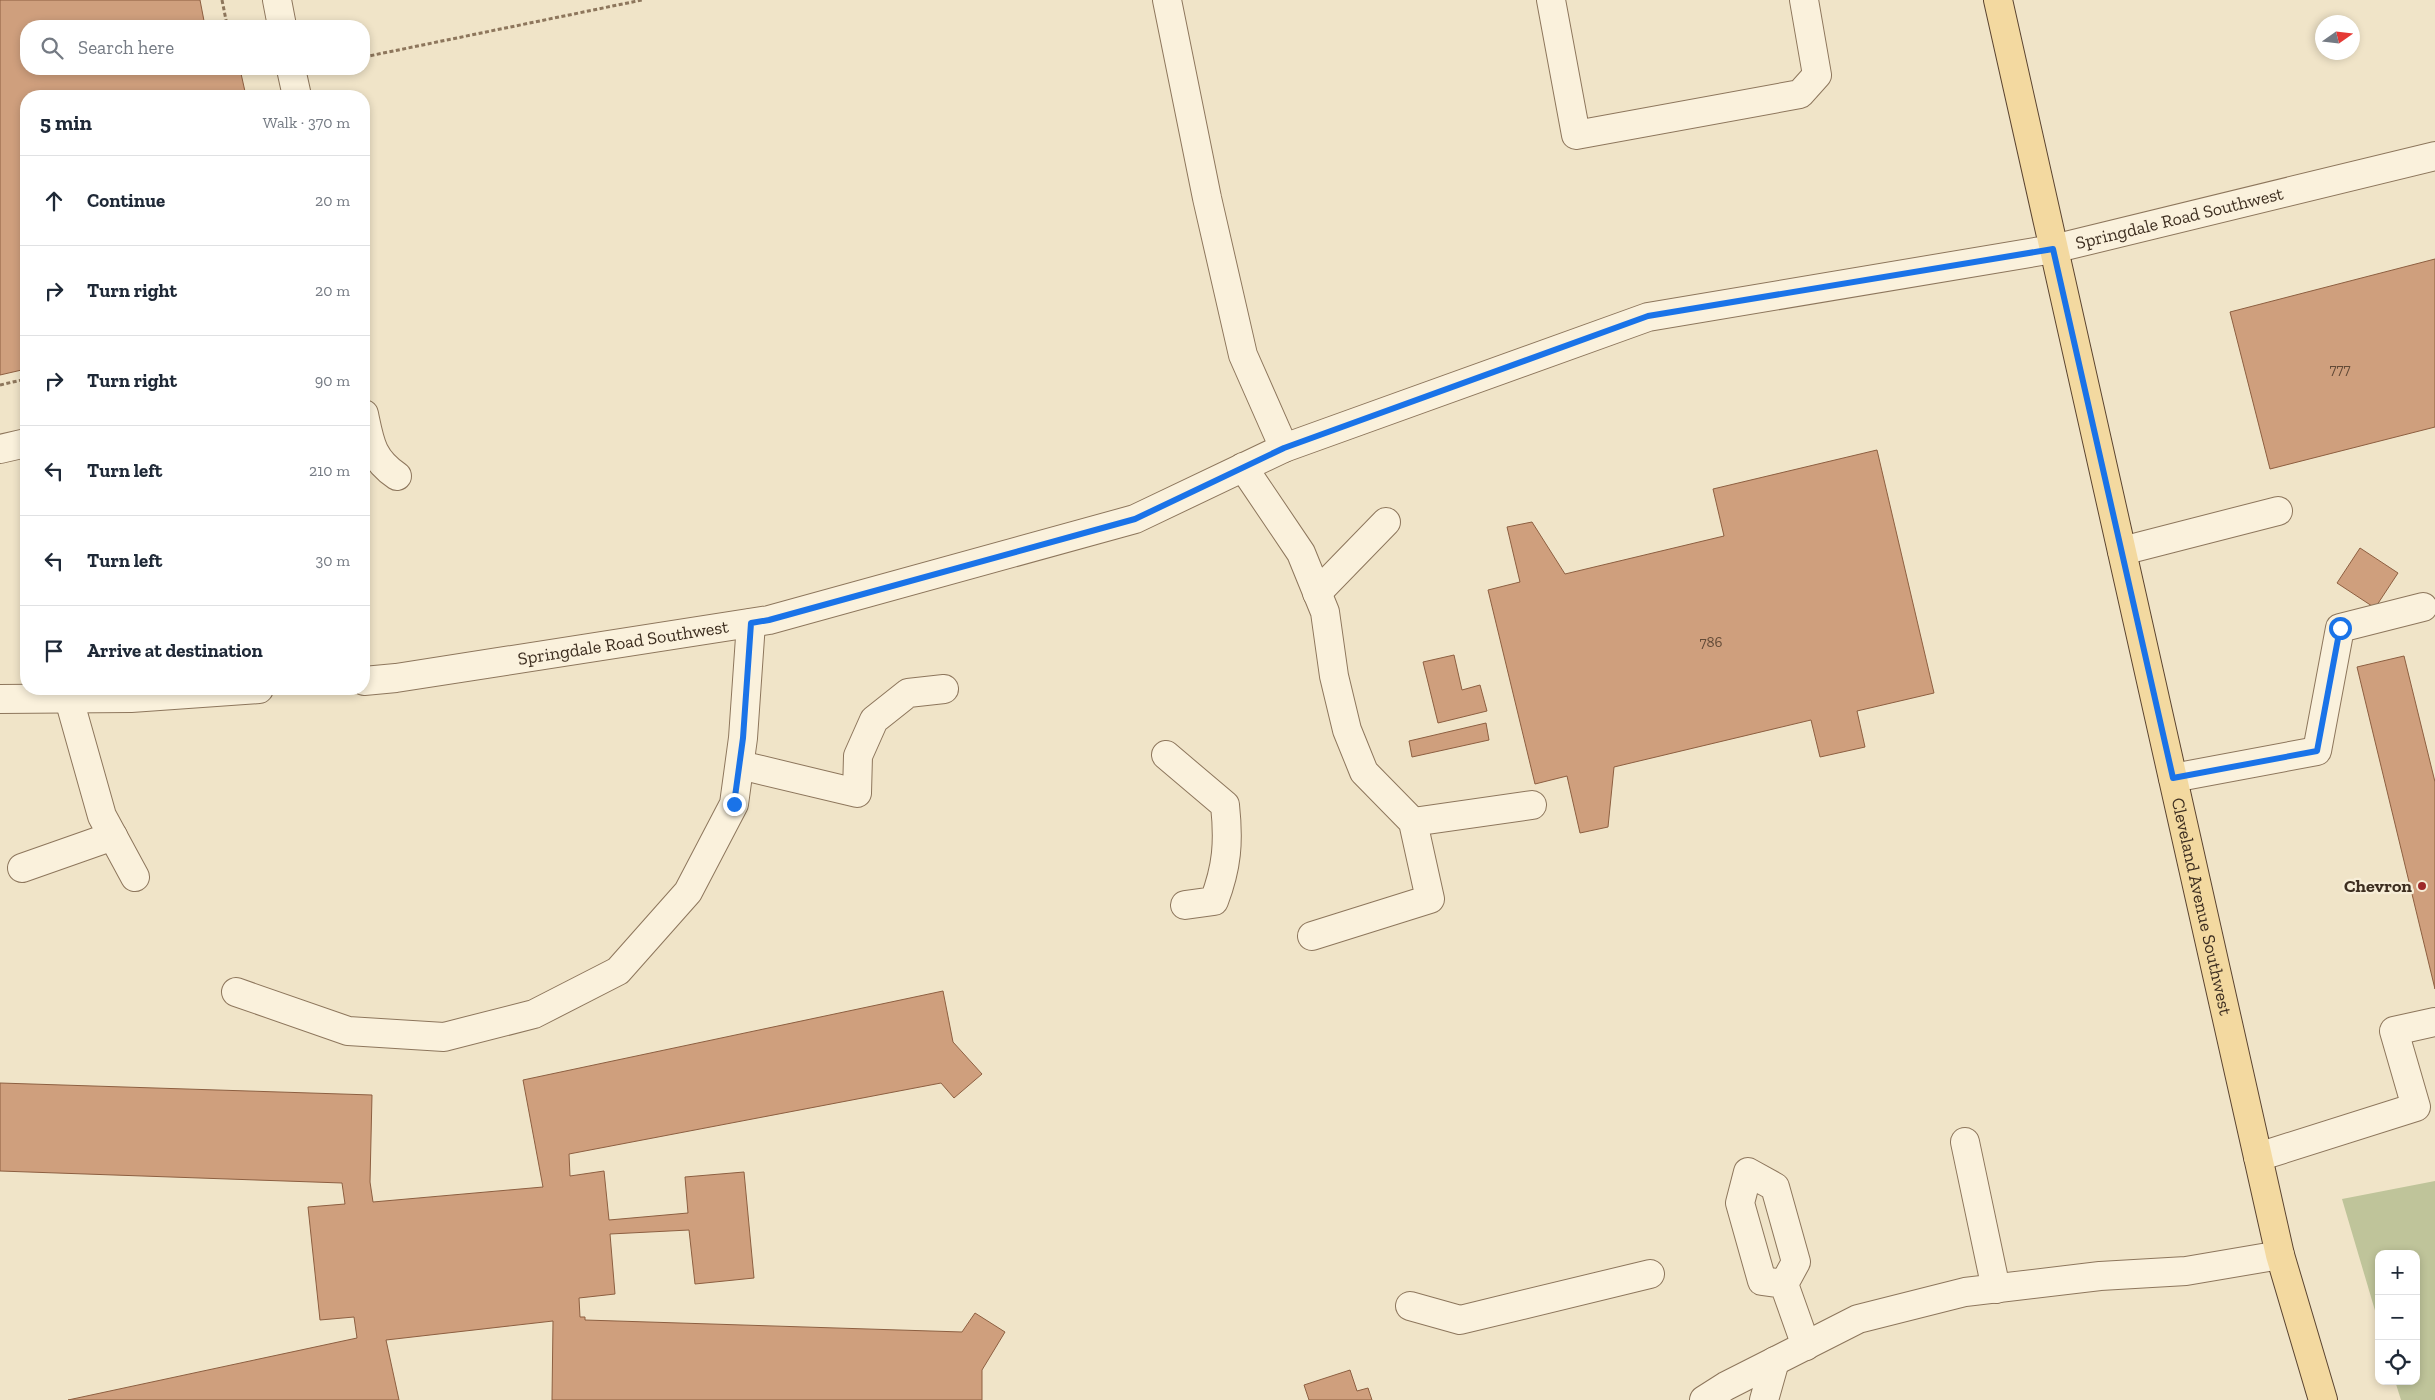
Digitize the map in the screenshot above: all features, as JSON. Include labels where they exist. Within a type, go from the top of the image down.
[{"type":"main road","name":"Cleveland Avenue Southwest","points":[[1998,0],[2280,1255],[2323,1400]]},
{"type":"street","points":[[277,0],[281,20]]},
{"type":"street","points":[[1167,0],[1243,355],[1284,448]]},
{"type":"street","points":[[1550,0],[1576,135],[1800,94],[1817,75],[1804,0]]},
{"type":"street","points":[[293,75],[296,90]]},
{"type":"street","name":"Springdale Road Southwest","points":[[370,680],[769,620],[1135,519],[1284,448],[1648,316],[2053,249],[2435,156]]},
{"type":"street","points":[[370,443],[371,448],[384,468],[397,476]]},
{"type":"street","points":[[0,449],[20,445]]},
{"type":"street","points":[[1243,467],[1301,553],[1325,612],[1334,676],[1347,730],[1364,772],[1413,822],[1430,900],[1312,936]]},
{"type":"street","points":[[2122,551],[2278,511]]},
{"type":"street","points":[[1317,594],[1386,522]]},
{"type":"street","points":[[2173,778],[2317,751],[2340,628],[2423,607]]},
{"type":"street","points":[[236,992],[348,1031],[444,1037],[534,1014],[618,971],[688,892],[734,804],[740,765],[751,623]]},
{"type":"street","points":[[740,765],[856,793],[858,756],[874,720],[908,693],[944,689]]},
{"type":"street","points":[[0,699],[131,698],[174,695]]},
{"type":"street","points":[[69,699],[102,816],[135,877]]},
{"type":"street","points":[[1166,755],[1225,805],[1228,838],[1224,876],[1214,901],[1185,905]]},
{"type":"street","points":[[1413,822],[1532,806]]},
{"type":"street","points":[[22,868],[113,836]]},
{"type":"street","points":[[2258,1158],[2416,1107],[2394,1030],[2435,1022]]},
{"type":"street","points":[[1966,1142],[1996,1288]]},
{"type":"street","points":[[1704,1400],[1858,1319],[1965,1292],[2100,1276],[2186,1271],[2280,1255]]},
{"type":"street","points":[[1410,1306],[1460,1320],[1650,1274]]},
{"type":"street","points":[[1784,1284],[1806,1346]]},
{"type":"street","points":[[1764,1400],[1775,1361]]},
{"type":"path","points":[[222,0],[226,20]]},
{"type":"path","points":[[370,56],[642,0]]},
{"type":"path","points":[[0,384],[20,380]]},
{"type":"green space","points":[[2435,1181],[2435,1400],[2401,1400],[2396,1385],[2420,1385],[2420,1250],[2375,1250],[2375,1310],[2342,1199]]},
{"type":"building","points":[[0,0],[200,0],[204,20],[20,20],[20,75],[241,75],[245,90],[20,90],[20,370],[0,375]]},
{"type":"building","points":[[2435,259],[2435,427],[2270,469],[2230,312]]},
{"type":"building","points":[[1877,450],[1934,693],[1857,711],[1865,747],[1820,757],[1811,720],[1614,767],[1608,827],[1580,833],[1567,776],[1535,784],[1488,590],[1520,582],[1507,527],[1532,522],[1565,574],[1724,536],[1713,489]]},
{"type":"building","points":[[2360,548],[2398,573],[2375,608],[2337,583]]},
{"type":"building","points":[[1454,655],[1462,690],[1480,685],[1487,711],[1438,723],[1423,662]]},
{"type":"building","name":"Chevron","points":[[2404,656],[2435,782],[2435,989],[2357,667]]},
{"type":"building","points":[[1486,723],[1489,740],[1412,757],[1409,741]]},
{"type":"building","points":[[943,991],[953,1042],[982,1074],[954,1098],[941,1083],[569,1154],[570,1176],[604,1171],[609,1220],[688,1213],[685,1177],[744,1172],[754,1278],[695,1284],[689,1230],[610,1234],[615,1294],[579,1298],[580,1317],[585,1317],[585,1320],[962,1332],[975,1313],[1005,1332],[982,1370],[982,1400],[552,1400],[553,1321],[386,1340],[399,1400],[68,1400],[357,1338],[354,1317],[320,1320],[308,1207],[345,1204],[342,1183],[0,1171],[0,1083],[372,1095],[370,1182],[373,1202],[543,1187],[523,1080]]},
{"type":"building","points":[[1350,1370],[1357,1391],[1368,1388],[1372,1400],[1309,1400],[1304,1385]]},
{"type":"place","name":"Chevron","points":[[2422,886]]},
{"type":"route","points":[[734,804],[743,738],[751,623],[769,620],[1135,519],[1284,448],[1648,316],[2053,249],[2173,778],[2317,751],[2340,628]]}]
